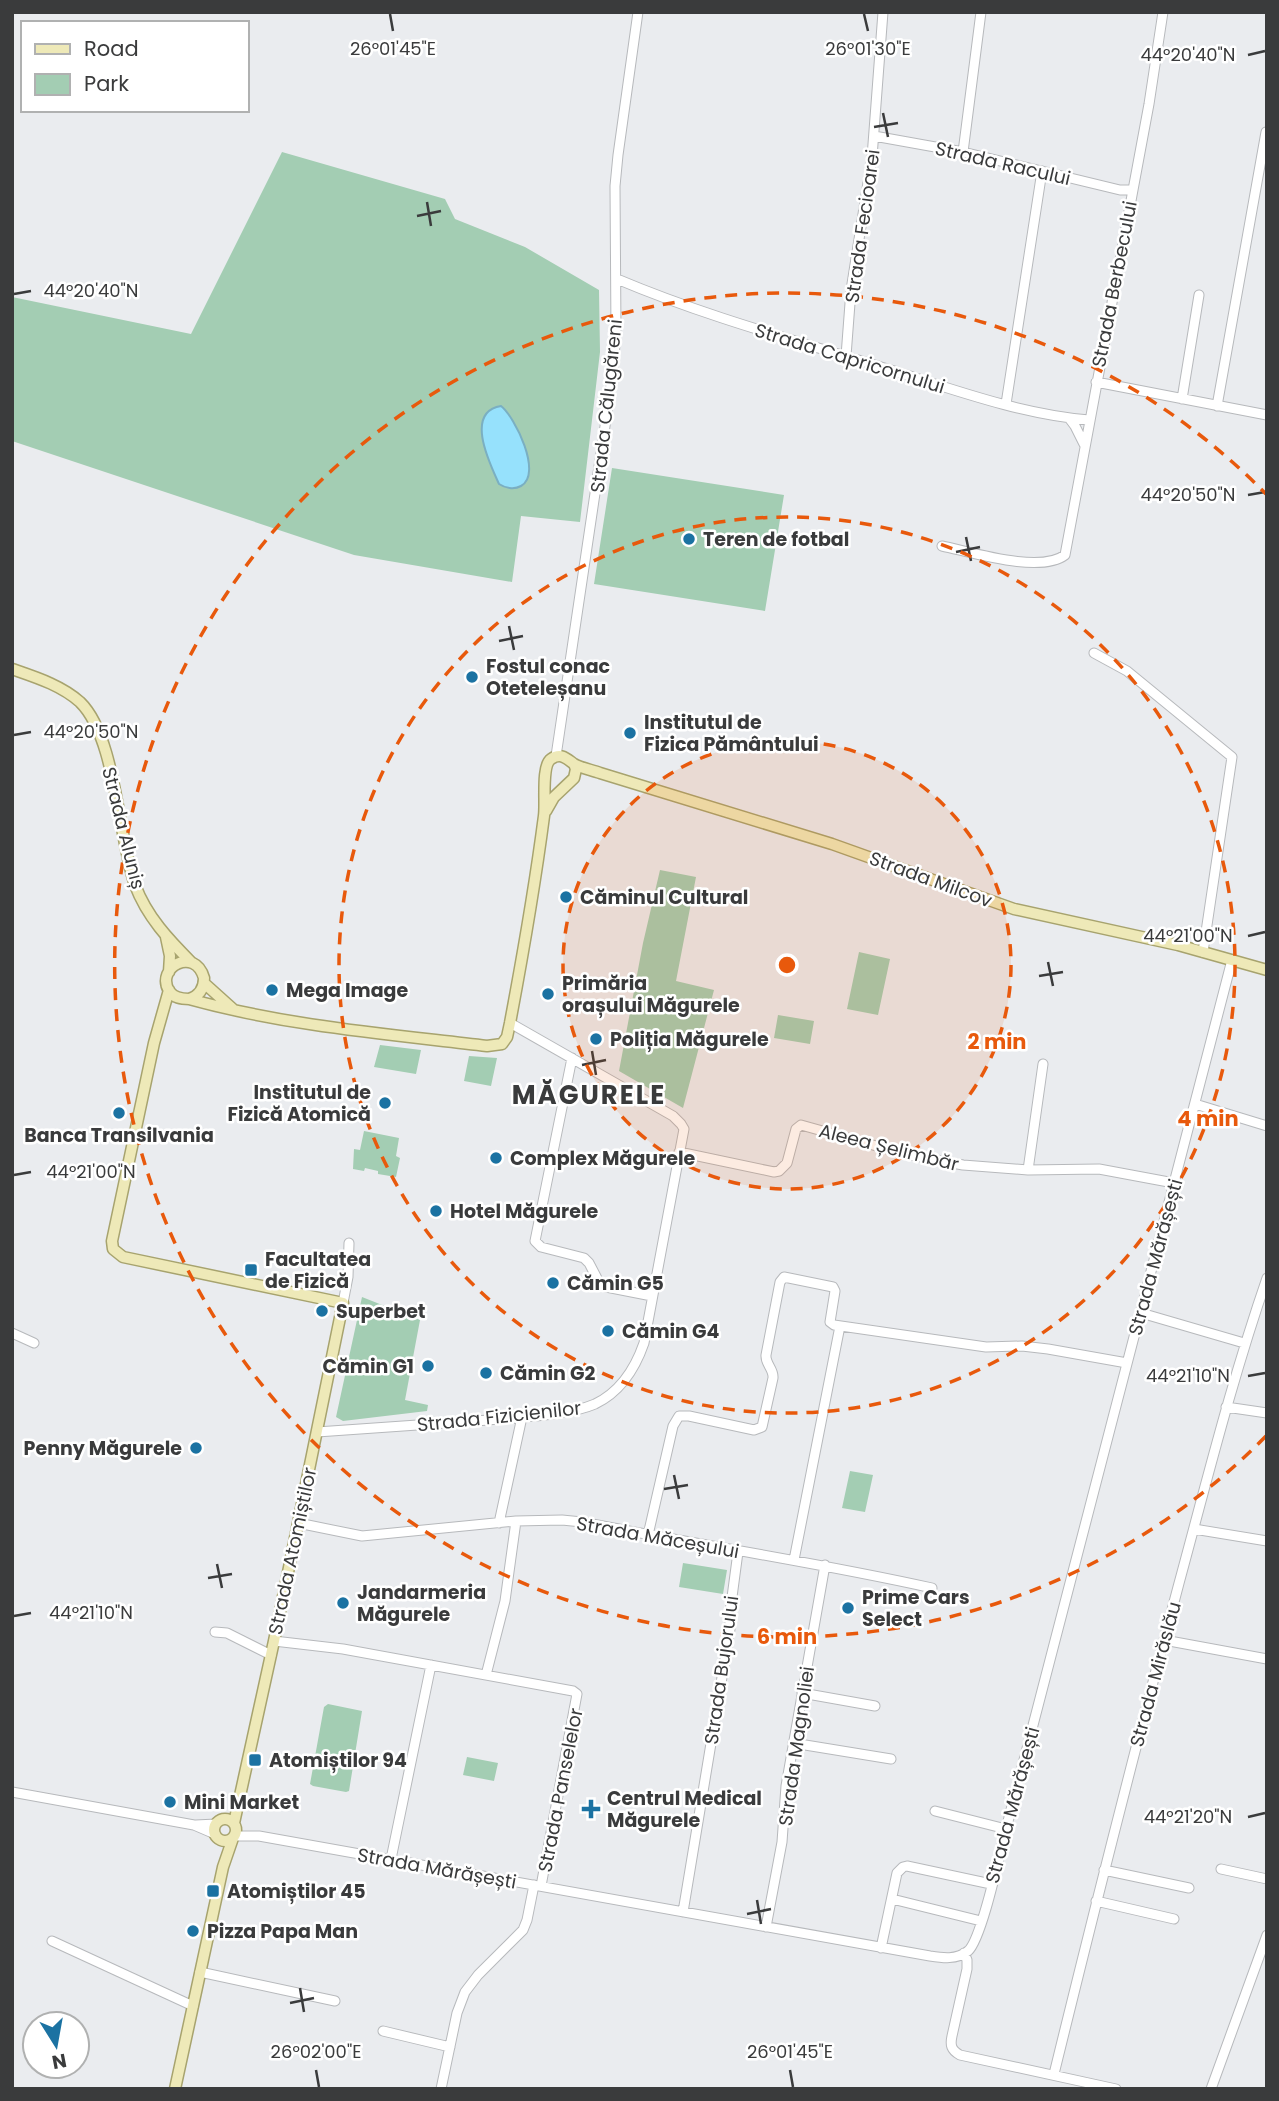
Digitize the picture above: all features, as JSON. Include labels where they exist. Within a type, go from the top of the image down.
[{"type":"main road","name":"Strada Aluniș","points":[[12,669],[58,687],[79,702],[93,718],[106,754],[135,884],[148,912],[166,937],[192,963]]},
{"type":"main road","points":[[189,999],[199,994],[204,984],[203,973],[197,965],[180,962],[169,972],[167,983],[173,994],[189,999],[236,1012],[288,1022],[441,1041],[498,1045],[507,1037],[510,1023],[544,817],[545,767],[556,756],[566,757],[574,764],[574,778],[554,797],[544,817]]},
{"type":"main road","name":"Strada Milcov","points":[[574,764],[857,852],[989,901],[1267,970]]},
{"type":"main road","name":"Strada Milcov","points":[[574,778],[600,773]]},
{"type":"main road","points":[[546,778],[553,786],[563,787]]},
{"type":"main road","name":"Strada Aluniș","points":[[166,937],[170,956],[169,972]]},
{"type":"main road","points":[[204,984],[236,1012]]},
{"type":"main road","points":[[173,994],[162,1009],[112,1241],[113,1249],[123,1257],[343,1303]]},
{"type":"main road","name":"Strada Atomiștilor","points":[[175,2089],[223,1867],[226,1830],[239,1800],[343,1303]]},
{"type":"main road","name":"Strada Atomiștilor","points":[[223,1867],[226,1830]]},
{"type":"street","name":"Strada Călugăreni","points":[[556,756],[612,379],[616,333],[615,205],[618,155],[638,12]]},
{"type":"street","name":"Strada Fecioarei","points":[[846,356],[852,290],[874,136],[883,12]]},
{"type":"street","points":[[963,152],[981,12]]},
{"type":"street","name":"Strada Berbecului","points":[[942,546],[1033,563],[1051,562],[1065,555],[1149,104],[1163,12]]},
{"type":"street","points":[[1217,406],[1266,132]]},
{"type":"street","name":"Strada Racului","points":[[874,136],[963,152],[1120,190],[1132,190]]},
{"type":"street","points":[[1006,404],[1042,171]]},
{"type":"street","name":"Strada Capricornului","points":[[617,279],[692,309],[1006,404],[1089,420]]},
{"type":"street","points":[[1182,399],[1199,295]]},
{"type":"street","points":[[1096,382],[1267,415]]},
{"type":"street","points":[[1069,418],[1084,445]]},
{"type":"street","points":[[1094,653],[1127,671],[1232,757],[1203,952]]},
{"type":"street","name":"Strada Mărășești","points":[[12,1792],[940,1958],[953,1958],[964,1953],[973,1946],[982,1922],[1232,960]]},
{"type":"street","name":"Strada Fizicienilor","points":[[317,1432],[522,1417],[576,1410],[594,1404],[615,1391],[640,1355],[684,1129],[677,1120],[510,1023]]},
{"type":"street","points":[[572,1058],[535,1241],[541,1247],[584,1258],[601,1286],[652,1296]]},
{"type":"street","points":[[1028,1170],[1044,1064]]},
{"type":"street","points":[[1195,1104],[1267,1126]]},
{"type":"street","name":"Aleea Șelimbăr","points":[[679,1152],[779,1171],[787,1163],[796,1129],[801,1125],[936,1161],[1028,1170],[1099,1169],[1174,1184]]},
{"type":"street","name":"Strada Atomiștilor","points":[[343,1303],[348,1277],[349,1243]]},
{"type":"street","points":[[648,1535],[673,1426],[679,1416],[754,1430],[762,1427],[773,1378],[766,1355],[782,1279],[787,1277],[833,1287],[835,1291],[830,1321],[834,1325],[986,1347],[1048,1349],[1127,1363]]},
{"type":"street","name":"Strada Mirăslău","points":[[1054,2074],[1096,1900],[1226,1407],[1244,1343],[1267,1278]]},
{"type":"street","points":[[1141,1313],[1244,1343]]},
{"type":"street","points":[[794,1560],[840,1326]]},
{"type":"street","points":[[12,1333],[34,1343]]},
{"type":"street","points":[[1226,1407],[1267,1413]]},
{"type":"street","points":[[499,1523],[522,1417]]},
{"type":"street","points":[[274,1641],[342,1649],[486,1675],[505,1601],[516,1521]]},
{"type":"street","name":"Strada Măceșului","points":[[298,1523],[362,1536],[516,1521],[582,1521],[738,1552],[825,1565],[932,1588]]},
{"type":"street","points":[[1194,1529],[1267,1541]]},
{"type":"street","name":"Strada Bujorului","points":[[683,1912],[730,1629],[738,1552]]},
{"type":"street","name":"Strada Magnoliei","points":[[766,1927],[782,1842],[786,1786],[793,1743],[825,1565]]},
{"type":"street","points":[[215,1632],[228,1633],[271,1655]]},
{"type":"street","points":[[1164,1640],[1267,1659]]},
{"type":"street","points":[[391,1859],[431,1665]]},
{"type":"street","name":"Strada Panselelor","points":[[441,2089],[462,1999],[478,1975],[523,1930],[527,1920],[537,1886],[577,1694],[573,1691],[486,1675]]},
{"type":"street","points":[[802,1693],[875,1706]]},
{"type":"street","points":[[793,1743],[891,1759]]},
{"type":"street","points":[[935,1811],[1006,1829]]},
{"type":"street","points":[[881,1948],[897,1873],[903,1867],[991,1884]]},
{"type":"street","points":[[1221,1869],[1267,1879]]},
{"type":"street","points":[[1104,1870],[1189,1888]]},
{"type":"street","points":[[892,1899],[982,1922]]},
{"type":"street","points":[[1096,1900],[1174,1919]]},
{"type":"street","points":[[1211,2089],[1267,1935]]},
{"type":"street","points":[[52,1941],[193,2006]]},
{"type":"street","points":[[964,1953],[967,1969],[952,2036],[953,2051],[960,2055],[1116,2089]]},
{"type":"street","points":[[200,1972],[335,2001]]},
{"type":"street","points":[[383,2031],[450,2047]]},
{"type":"green space","points":[[282,152],[445,199],[455,219],[525,247],[599,290],[600,352],[580,522],[521,516],[512,582],[354,555],[12,441],[12,297],[191,334]]},
{"type":"green space","name":"Teren de fotbal","points":[[612,468],[784,495],[765,611],[594,584]]},
{"type":"green space","points":[[660,870],[696,877],[676,981],[714,990],[683,1108],[619,1071]]},
{"type":"green space","points":[[859,952],[890,959],[878,1015],[847,1009]]},
{"type":"green space","points":[[778,1015],[814,1021],[810,1044],[774,1038]]},
{"type":"green space","points":[[380,1045],[421,1050],[416,1074],[374,1067]]},
{"type":"green space","points":[[469,1056],[497,1058],[491,1086],[464,1081]]},
{"type":"green space","points":[[364,1131],[399,1138],[396,1156],[400,1158],[396,1177],[378,1174],[378,1171],[365,1168],[364,1171],[353,1169],[354,1149],[360,1150]]},
{"type":"green space","points":[[362,1297],[420,1320],[405,1400],[428,1405],[427,1411],[343,1421],[336,1417]]},
{"type":"green space","points":[[850,1471],[873,1475],[865,1512],[842,1508]]},
{"type":"green space","points":[[683,1563],[727,1570],[723,1594],[679,1587]]},
{"type":"green space","points":[[328,1704],[362,1711],[349,1791],[346,1792],[310,1784],[324,1707]]},
{"type":"green space","points":[[467,1757],[498,1763],[494,1781],[463,1775]]},
{"type":"water","points":[[501,406],[513,421],[528,458],[527,480],[515,488],[499,484],[483,440],[484,418],[490,410]]},
{"type":"place","name":"Teren de fotbal","points":[[689,539]]},
{"type":"place","name":"Fostul conac Oteteleșanu","points":[[472,677]]},
{"type":"place","name":"Institutul de Fizica Pământului","points":[[630,733]]},
{"type":"place","name":"Căminul Cultural","points":[[566,897]]},
{"type":"place","name":"Mega Image","points":[[272,990]]},
{"type":"place","name":"Primăria orașului Măgurele","points":[[548,994]]},
{"type":"place","name":"Poliția Măgurele","points":[[596,1039]]},
{"type":"place","name":"Institutul de Fizică Atomică","points":[[385,1103]]},
{"type":"place","name":"Banca Transilvania","points":[[119,1113]]},
{"type":"place","name":"Complex Măgurele","points":[[496,1158]]},
{"type":"place","name":"Hotel Măgurele","points":[[436,1211]]},
{"type":"place","name":"Facultatea de Fizică","points":[[251,1270]]},
{"type":"place","name":"Cămin G5","points":[[553,1283]]},
{"type":"place","name":"Superbet","points":[[322,1311]]},
{"type":"place","name":"Cămin G4","points":[[608,1331]]},
{"type":"place","name":"Cămin G1","points":[[428,1366]]},
{"type":"place","name":"Cămin G2","points":[[486,1373]]},
{"type":"place","name":"Penny Măgurele","points":[[196,1448]]},
{"type":"place","name":"Jandarmeria Măgurele","points":[[343,1603]]},
{"type":"place","name":"Prime Cars Select","points":[[848,1608]]},
{"type":"place","name":"Atomiștilor 94","points":[[255,1760]]},
{"type":"place","name":"Mini Market","points":[[170,1802]]},
{"type":"place","name":"Centrul Medical Măgurele","points":[[591,1809]]},
{"type":"place","name":"Atomiștilor 45","points":[[213,1891]]},
{"type":"place","name":"Pizza Papa Man","points":[[193,1931]]},
{"type":"district","name":"MĂGURELE","points":[[589,1095]]}]
